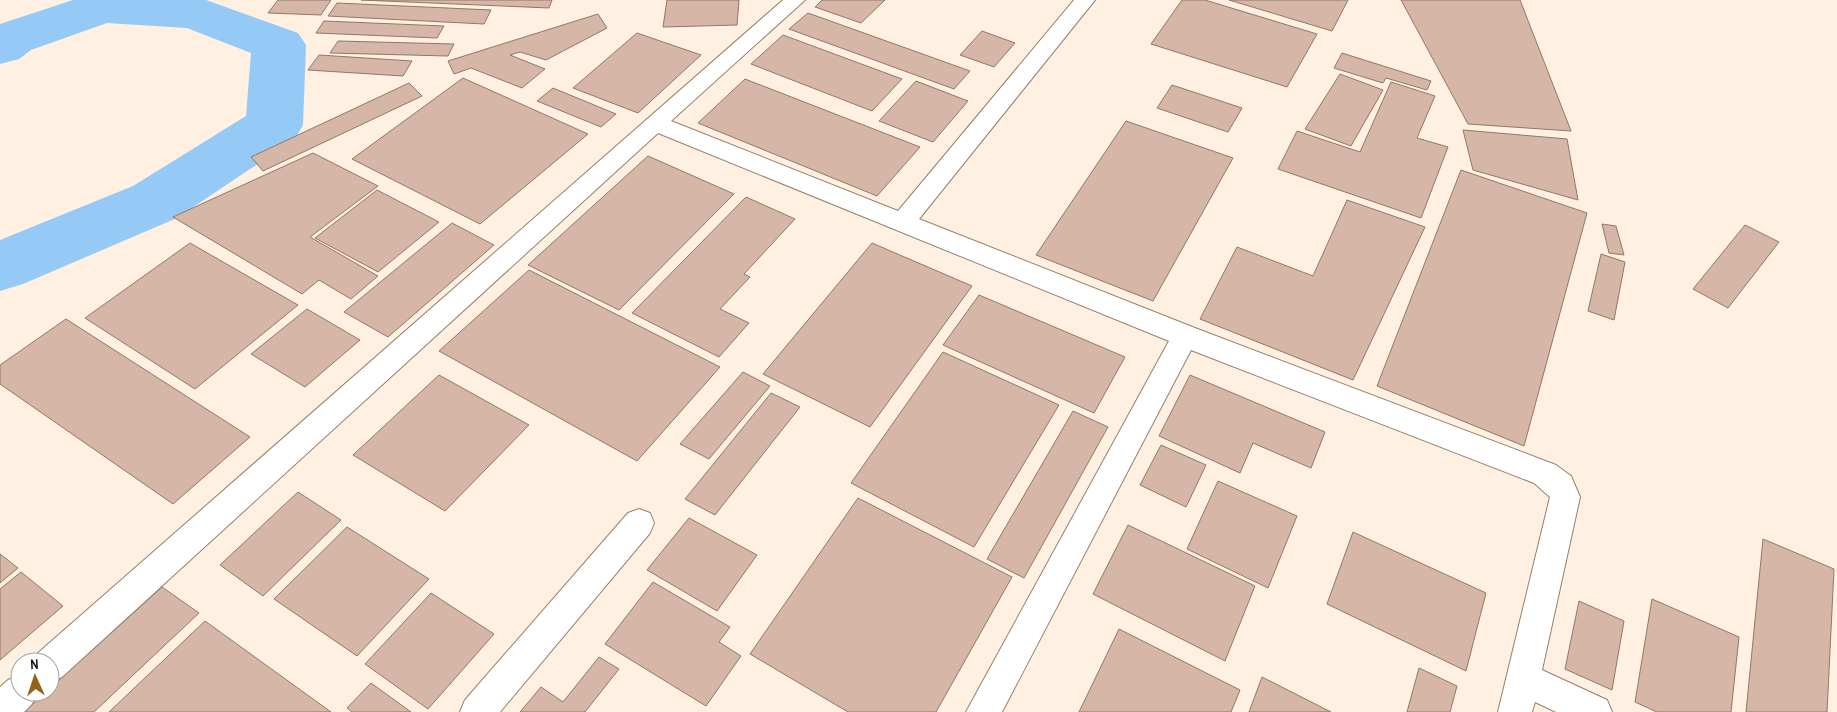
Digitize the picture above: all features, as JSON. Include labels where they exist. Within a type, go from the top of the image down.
[{"type":"street","points":[[60,656],[795,0]]},
{"type":"street","points":[[902,223],[1085,0]]},
{"type":"street","points":[[655,123],[1185,336],[1545,474],[1560,485],[1565,497],[1515,712]]},
{"type":"street","points":[[983,712],[1185,336]]},
{"type":"street","points":[[477,712],[639,523]]},
{"type":"street","points":[[1523,679],[1595,712]]},
{"type":"street","points":[[0,710],[10,701]]},
{"type":"building","points":[[278,0],[331,0],[321,15],[268,13]]},
{"type":"building","points":[[361,0],[552,0],[549,8]]},
{"type":"building","points":[[667,0],[739,0],[737,25],[663,27]]},
{"type":"building","points":[[822,0],[885,0],[861,23],[815,7]]},
{"type":"building","points":[[1182,0],[1205,0],[1317,34],[1287,87],[1151,44]]},
{"type":"building","points":[[1229,0],[1348,0],[1332,31]]},
{"type":"building","points":[[1401,0],[1520,0],[1571,131],[1468,124]]},
{"type":"building","points":[[337,3],[491,10],[484,24],[328,16]]},
{"type":"building","points":[[808,13],[970,71],[954,89],[789,29]]},
{"type":"building","points":[[598,14],[607,28],[546,60],[520,52],[510,55],[545,69],[522,88],[471,68],[454,74],[448,61]]},
{"type":"building","points":[[324,21],[444,26],[437,38],[316,33]]},
{"type":"building","points":[[982,31],[1015,43],[994,67],[960,55]]},
{"type":"building","points":[[637,33],[701,55],[638,113],[573,88]]},
{"type":"building","points":[[783,35],[902,79],[872,111],[751,64]]},
{"type":"building","points":[[338,41],[454,44],[448,56],[330,53]]},
{"type":"building","points":[[1342,53],[1431,81],[1427,90],[1386,78],[1383,83],[1334,68]]},
{"type":"building","points":[[319,55],[412,61],[403,76],[308,70]]},
{"type":"building","points":[[1340,74],[1383,90],[1351,146],[1305,129]]},
{"type":"building","points":[[463,78],[588,134],[480,224],[352,159]]},
{"type":"building","points":[[745,79],[920,147],[877,196],[698,123]]},
{"type":"building","points":[[916,81],[968,101],[933,142],[879,121]]},
{"type":"building","points":[[1391,82],[1435,96],[1417,138],[1448,147],[1421,218],[1278,169],[1297,131],[1360,152]]},
{"type":"building","points":[[409,83],[422,96],[263,171],[251,157]]},
{"type":"building","points":[[1172,85],[1242,108],[1228,132],[1157,108]]},
{"type":"building","points":[[553,88],[616,114],[601,127],[537,101]]},
{"type":"building","points":[[1126,121],[1233,158],[1153,301],[1036,255]]},
{"type":"building","points":[[1463,130],[1567,139],[1578,200],[1473,170]]},
{"type":"building","points":[[313,153],[378,186],[310,237],[378,276],[351,299],[319,280],[302,294],[173,217]]},
{"type":"building","points":[[648,156],[734,194],[619,310],[528,265]]},
{"type":"building","points":[[1461,170],[1587,213],[1524,446],[1377,386]]},
{"type":"building","points":[[377,190],[439,222],[378,272],[315,238]]},
{"type":"building","points":[[746,197],[795,219],[744,274],[750,277],[720,309],[749,323],[719,357],[632,313]]},
{"type":"building","points":[[1347,200],[1425,227],[1353,380],[1200,319],[1237,247],[1313,276]]},
{"type":"building","points":[[452,223],[494,245],[388,337],[344,312]]},
{"type":"building","points":[[1602,224],[1616,226],[1624,255],[1609,253]]},
{"type":"building","points":[[1745,225],[1779,242],[1728,308],[1693,289]]},
{"type":"building","points":[[190,243],[298,305],[195,389],[85,318]]},
{"type":"building","points":[[872,243],[972,286],[870,427],[763,374]]},
{"type":"building","points":[[1601,254],[1625,262],[1614,320],[1588,311]]},
{"type":"building","points":[[529,270],[720,367],[637,461],[439,351]]},
{"type":"building","points":[[979,295],[1125,357],[1094,413],[943,345]]},
{"type":"building","points":[[307,309],[360,340],[305,387],[251,354]]},
{"type":"building","points":[[66,319],[250,437],[173,504],[0,384],[0,365]]},
{"type":"building","points":[[943,352],[1059,405],[974,547],[851,483]]},
{"type":"building","points":[[743,372],[770,386],[709,459],[680,444]]},
{"type":"building","points":[[439,375],[529,425],[445,511],[353,455]]},
{"type":"building","points":[[1190,375],[1325,432],[1311,468],[1253,443],[1240,473],[1159,436]]},
{"type":"building","points":[[771,393],[800,407],[715,515],[685,499]]},
{"type":"building","points":[[1073,411],[1108,427],[1024,578],[987,559]]},
{"type":"building","points":[[1161,445],[1206,465],[1186,507],[1140,485]]},
{"type":"building","points":[[1218,481],[1297,516],[1268,588],[1187,549]]},
{"type":"building","points":[[298,492],[341,520],[263,596],[220,565]]},
{"type":"building","points":[[858,498],[1012,577],[936,712],[848,712],[750,654]]},
{"type":"building","points":[[689,518],[757,555],[717,611],[647,570]]},
{"type":"building","points":[[1128,525],[1255,586],[1225,661],[1093,594]]},
{"type":"building","points":[[347,527],[429,579],[357,656],[274,599]]},
{"type":"building","points":[[1353,532],[1486,593],[1466,671],[1327,604]]},
{"type":"building","points":[[1763,539],[1834,569],[1827,712],[1746,712]]},
{"type":"building","points":[[0,554],[18,568],[0,583]]},
{"type":"building","points":[[21,572],[63,606],[0,660],[0,589]]},
{"type":"building","points":[[653,582],[730,627],[719,642],[741,656],[706,706],[605,644]]},
{"type":"building","points":[[162,587],[199,613],[94,712],[24,712],[35,702],[60,702],[60,679]]},
{"type":"building","points":[[431,593],[494,634],[428,709],[365,664]]},
{"type":"building","points":[[1652,599],[1739,637],[1731,712],[1657,712],[1635,702]]},
{"type":"building","points":[[1579,601],[1624,621],[1612,690],[1565,669]]},
{"type":"building","points":[[205,621],[331,712],[109,712]]},
{"type":"building","points":[[1119,629],[1240,690],[1231,712],[1079,712]]},
{"type":"building","points":[[599,657],[619,669],[585,712],[520,712],[541,687],[563,702]]},
{"type":"building","points":[[1419,668],[1457,686],[1450,712],[1407,712]]},
{"type":"building","points":[[1262,677],[1331,712],[1249,712]]},
{"type":"building","points":[[371,683],[411,712],[352,712],[347,708]]},
{"type":"waterway","points":[[0,47],[12,38],[103,7],[195,13],[279,45],[274,125],[155,202],[0,267]]}]
